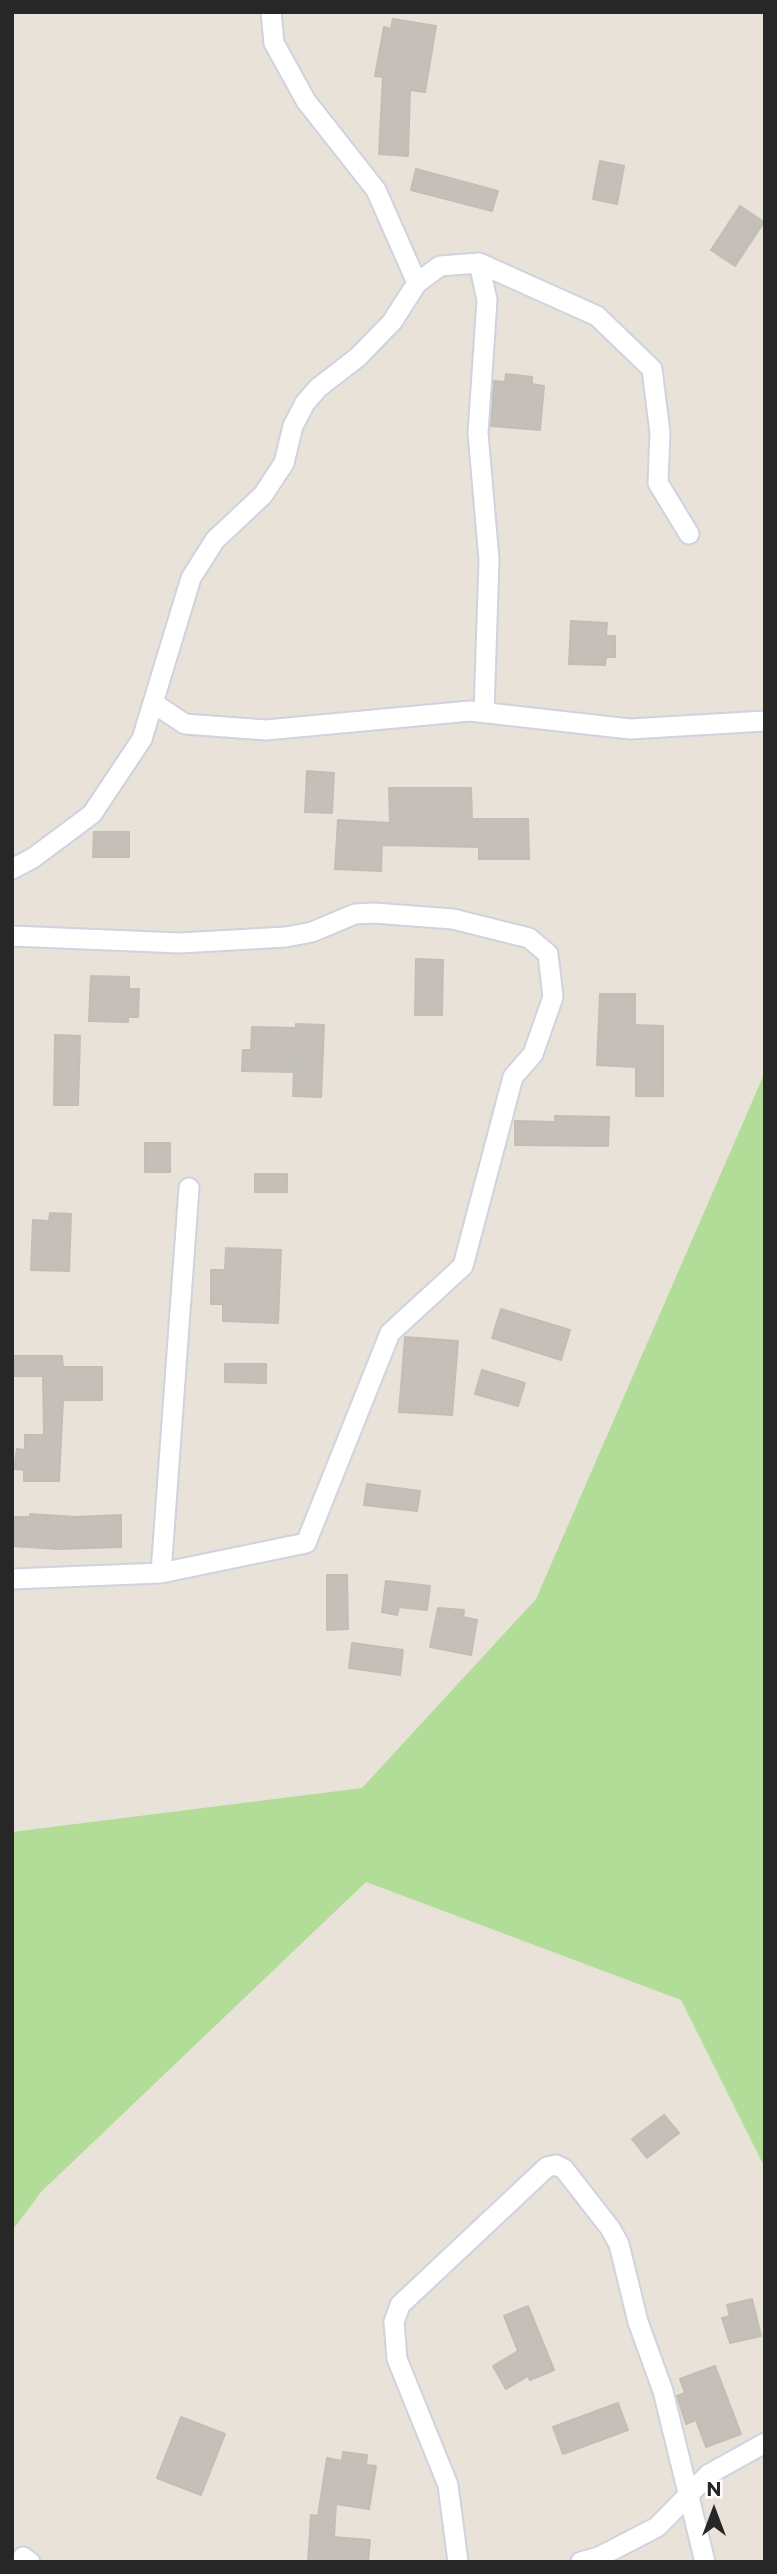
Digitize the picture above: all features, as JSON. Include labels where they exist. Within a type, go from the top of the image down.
[{"type":"street","points":[[271,12],[274,43],[306,101],[376,190],[417,283]]},
{"type":"street","points":[[479,263],[487,300],[478,433],[489,560],[484,713]]},
{"type":"street","points":[[12,869],[33,858],[93,814],[142,739],[191,578],[209,549],[215,540],[263,495],[284,463],[293,426],[305,403],[318,388],[358,357],[392,322],[417,283],[440,266],[479,263],[597,316],[652,369],[660,433],[658,483],[689,534]]},
{"type":"street","points":[[153,703],[185,724],[266,730],[470,711],[630,729],[765,722]]},
{"type":"street","points":[[12,936],[180,943],[286,937],[312,932],[355,914],[453,919],[529,938],[548,954],[553,997],[533,1054],[513,1077],[463,1266],[390,1332],[306,1543],[161,1573],[12,1579]]},
{"type":"street","points":[[161,1573],[189,1188]]},
{"type":"street","points":[[458,2562],[448,2485],[397,2359],[394,2322],[400,2305],[547,2167],[556,2165],[564,2169],[620,2244],[638,2322],[663,2391],[705,2562]]},
{"type":"street","points":[[581,2562],[599,2557],[657,2527],[709,2474],[765,2443]]},
{"type":"green space","points":[[765,1072],[765,2168],[681,2000],[366,1882],[41,2192],[12,2231],[12,1832],[362,1788],[536,1599]]},
{"type":"building","points":[[393,19],[436,26],[425,92],[410,90],[408,156],[379,154],[383,77],[375,76],[384,27],[391,29]]},
{"type":"building","points":[[600,161],[624,166],[617,204],[593,199]]},
{"type":"building","points":[[416,169],[498,191],[492,211],[411,190]]},
{"type":"building","points":[[740,206],[764,222],[735,266],[711,250]]},
{"type":"building","points":[[506,374],[532,377],[532,384],[544,386],[540,430],[491,426],[494,381],[505,382]]},
{"type":"building","points":[[571,621],[607,623],[606,636],[615,636],[615,657],[606,657],[605,665],[569,664]]},
{"type":"building","points":[[307,771],[334,773],[332,813],[305,812]]},
{"type":"building","points":[[389,788],[471,788],[472,819],[528,819],[529,859],[479,859],[479,847],[382,845],[381,871],[335,869],[338,820],[390,823]]},
{"type":"building","points":[[94,832],[129,832],[129,857],[93,857]]},
{"type":"building","points":[[416,959],[443,960],[442,1015],[415,1015]]},
{"type":"building","points":[[91,976],[129,977],[129,989],[139,989],[138,1017],[128,1017],[128,1022],[89,1021]]},
{"type":"building","points":[[600,994],[635,994],[635,1025],[663,1026],[663,1096],[636,1096],[636,1067],[597,1065]]},
{"type":"building","points":[[296,1024],[324,1025],[321,1097],[293,1096],[294,1072],[242,1071],[243,1050],[251,1050],[252,1027],[296,1028]]},
{"type":"building","points":[[55,1035],[80,1036],[78,1105],[54,1105]]},
{"type":"building","points":[[555,1116],[609,1117],[608,1146],[515,1145],[515,1121],[555,1122]]},
{"type":"building","points":[[145,1143],[170,1143],[170,1172],[145,1172]]},
{"type":"building","points":[[255,1174],[287,1174],[287,1192],[255,1192]]},
{"type":"building","points":[[50,1213],[71,1214],[69,1271],[31,1270],[33,1220],[49,1221]]},
{"type":"building","points":[[226,1248],[281,1250],[278,1323],[223,1321],[223,1304],[211,1304],[211,1270],[225,1270]]},
{"type":"building","points":[[501,1309],[570,1330],[561,1360],[492,1338]]},
{"type":"building","points":[[405,1337],[458,1341],[452,1415],[399,1412]]},
{"type":"building","points":[[12,1356],[62,1356],[63,1367],[102,1367],[102,1400],[63,1400],[59,1481],[24,1481],[24,1470],[14,1469],[17,1449],[25,1450],[25,1435],[44,1435],[43,1376],[12,1376]]},
{"type":"building","points":[[225,1364],[266,1364],[266,1383],[225,1382]]},
{"type":"building","points":[[482,1370],[525,1383],[518,1406],[475,1394]]},
{"type":"building","points":[[367,1484],[420,1491],[417,1511],[364,1505]]},
{"type":"building","points":[[30,1514],[76,1517],[121,1515],[121,1547],[58,1549],[12,1546],[12,1517],[30,1517]]},
{"type":"building","points":[[327,1575],[347,1575],[348,1629],[327,1630]]},
{"type":"building","points":[[386,1581],[430,1586],[427,1610],[399,1607],[397,1615],[382,1612]]},
{"type":"building","points":[[438,1608],[464,1610],[463,1617],[477,1620],[471,1655],[430,1647]]},
{"type":"building","points":[[352,1643],[403,1650],[400,1675],[349,1668]]},
{"type":"building","points":[[664,2115],[679,2133],[647,2158],[632,2139]]},
{"type":"building","points":[[752,2299],[761,2336],[730,2343],[722,2318],[730,2316],[727,2305]]},
{"type":"building","points":[[528,2306],[554,2370],[530,2380],[528,2376],[506,2389],[493,2366],[518,2351],[504,2316]]},
{"type":"building","points":[[715,2366],[741,2434],[706,2447],[696,2420],[686,2424],[677,2396],[685,2393],[680,2379]]},
{"type":"building","points":[[618,2403],[628,2430],[563,2454],[553,2427]]},
{"type":"building","points":[[181,2417],[225,2434],[201,2495],[157,2478]]},
{"type":"building","points":[[343,2452],[367,2455],[366,2465],[376,2466],[369,2509],[336,2504],[334,2537],[370,2540],[368,2562],[308,2562],[311,2515],[318,2516],[327,2458],[342,2461]]}]
